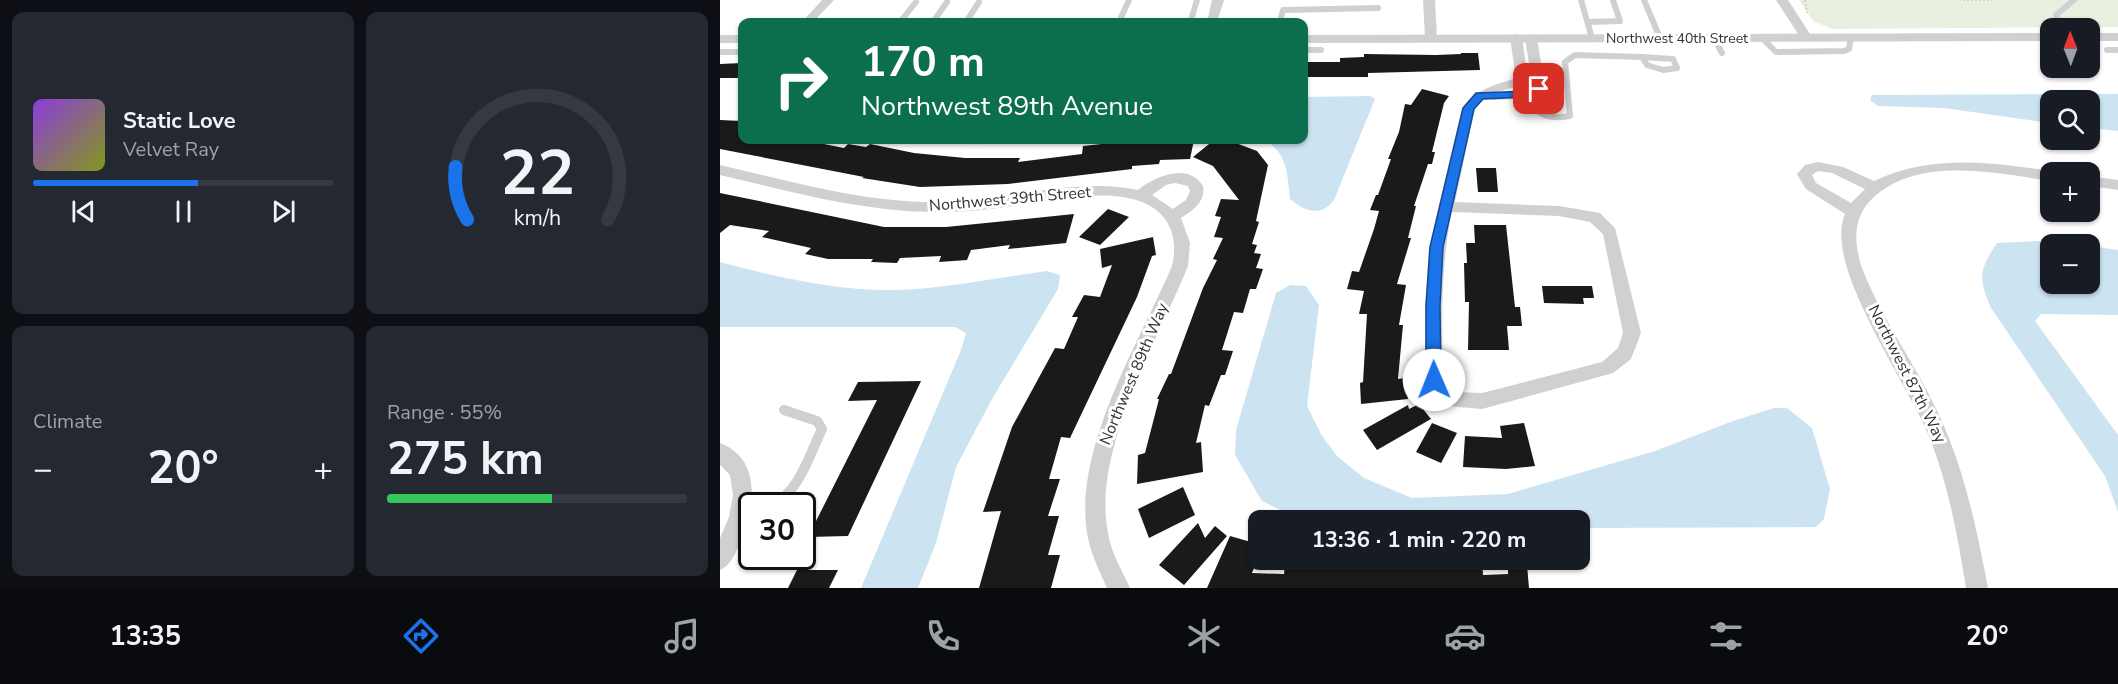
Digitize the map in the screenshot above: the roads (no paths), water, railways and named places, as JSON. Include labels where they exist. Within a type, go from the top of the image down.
[{"type":"street","points":[[811,18],[828,0]]},
{"type":"street","points":[[1213,18],[1218,0]]},
{"type":"street","points":[[1429,0],[1431,38]]},
{"type":"street","points":[[1782,0],[1806,37]]},
{"type":"street","name":"Northwest 40th Street","points":[[1308,44],[1431,38],[2040,37]]},
{"type":"street","points":[[1516,38],[1525,94]]},
{"type":"street","points":[[1480,96],[1540,94],[1531,38]]},
{"type":"street","points":[[720,39],[738,39]]},
{"type":"street","points":[[2100,39],[2115,43]]},
{"type":"street","points":[[1446,207],[1559,211],[1595,217],[1610,232],[1632,333],[1630,347],[1623,358],[1608,368],[1482,401],[1454,400],[1443,393],[1434,380],[1433,306],[1437,247],[1446,207],[1469,108],[1480,96],[1522,80]]},
{"type":"street","points":[[1874,187],[1835,169],[1813,165],[1804,174],[1811,186],[1852,212],[1874,187],[1911,171],[1956,166],[2040,175]]},
{"type":"street","name":"Northwest 39th Street","points":[[720,170],[864,202],[897,206],[962,206],[1088,192],[1132,194]]},
{"type":"street","points":[[1185,178],[1193,182],[1197,189],[1195,198],[1173,216],[1155,202],[1132,194],[1165,179],[1185,178]]},
{"type":"street","points":[[2100,183],[2118,185]]},
{"type":"street","name":"Northwest 87th Way","points":[[1852,212],[1848,240],[1854,268],[1948,456],[1961,501],[1977,588]]},
{"type":"street","name":"Northwest 89th Way","points":[[1111,584],[1095,520],[1094,496],[1099,459],[1112,421],[1180,266],[1184,242],[1173,216]]},
{"type":"street","points":[[720,452],[739,471],[744,492]]},
{"type":"street","points":[[720,559],[738,527]]},
{"type":"lane","points":[[1121,18],[1129,0]]},
{"type":"lane","points":[[1192,18],[1197,0]]},
{"type":"lane","points":[[1581,0],[1592,38]]},
{"type":"lane","points":[[1587,22],[1620,21],[1613,0]]},
{"type":"lane","points":[[1644,0],[1660,38]]},
{"type":"lane","points":[[2057,18],[2058,10],[2074,0]]},
{"type":"lane","points":[[903,18],[916,2]]},
{"type":"lane","points":[[936,18],[947,2]]},
{"type":"lane","points":[[969,18],[979,2]]},
{"type":"lane","points":[[1281,18],[1283,10],[1378,8]]},
{"type":"lane","points":[[1762,38],[1774,51],[1781,53],[1844,51],[1849,49],[1851,37]]},
{"type":"lane","points":[[1714,38],[1722,53]]},
{"type":"lane","points":[[1308,45],[1321,50]]},
{"type":"lane","points":[[720,52],[738,52]]},
{"type":"lane","points":[[1525,94],[1529,107],[1535,113],[1565,117],[1571,113],[1565,78],[1565,62],[1575,55],[1642,56],[1670,58],[1676,63],[1677,68],[1655,69],[1647,65],[1642,56]]},
{"type":"lane","points":[[1540,94],[1542,109],[1547,116]]},
{"type":"lane","points":[[784,410],[817,421],[822,429],[790,492]]},
{"type":"water","points":[[2040,94],[2040,122],[1944,108],[1878,106],[1870,100],[1872,95]]},
{"type":"water","points":[[2100,94],[2118,94],[2118,131],[2100,129]]},
{"type":"water","points":[[1370,96],[1375,99],[1334,200],[1329,206],[1318,211],[1307,209],[1290,199],[1285,165],[1270,144],[1308,144],[1308,97]]},
{"type":"water","points":[[2040,241],[2040,294],[2100,294],[2100,247],[2118,250],[2118,315],[2041,314],[2035,321],[2118,435],[2118,512],[2105,476],[1991,308],[1984,289],[1982,274],[1997,243]]},
{"type":"water","points":[[720,262],[817,284],[891,290],[932,288],[1047,271],[1060,275],[1058,289],[992,399],[956,467],[936,543],[918,588],[861,588],[961,350],[966,333],[955,327],[720,327]]},
{"type":"water","points":[[1290,285],[1306,286],[1319,305],[1307,406],[1322,436],[1337,456],[1364,478],[1412,498],[1508,494],[1655,451],[1774,408],[1787,408],[1812,428],[1830,489],[1824,519],[1816,527],[1590,528],[1590,510],[1280,510],[1262,501],[1235,455],[1236,430],[1276,293]]}]
